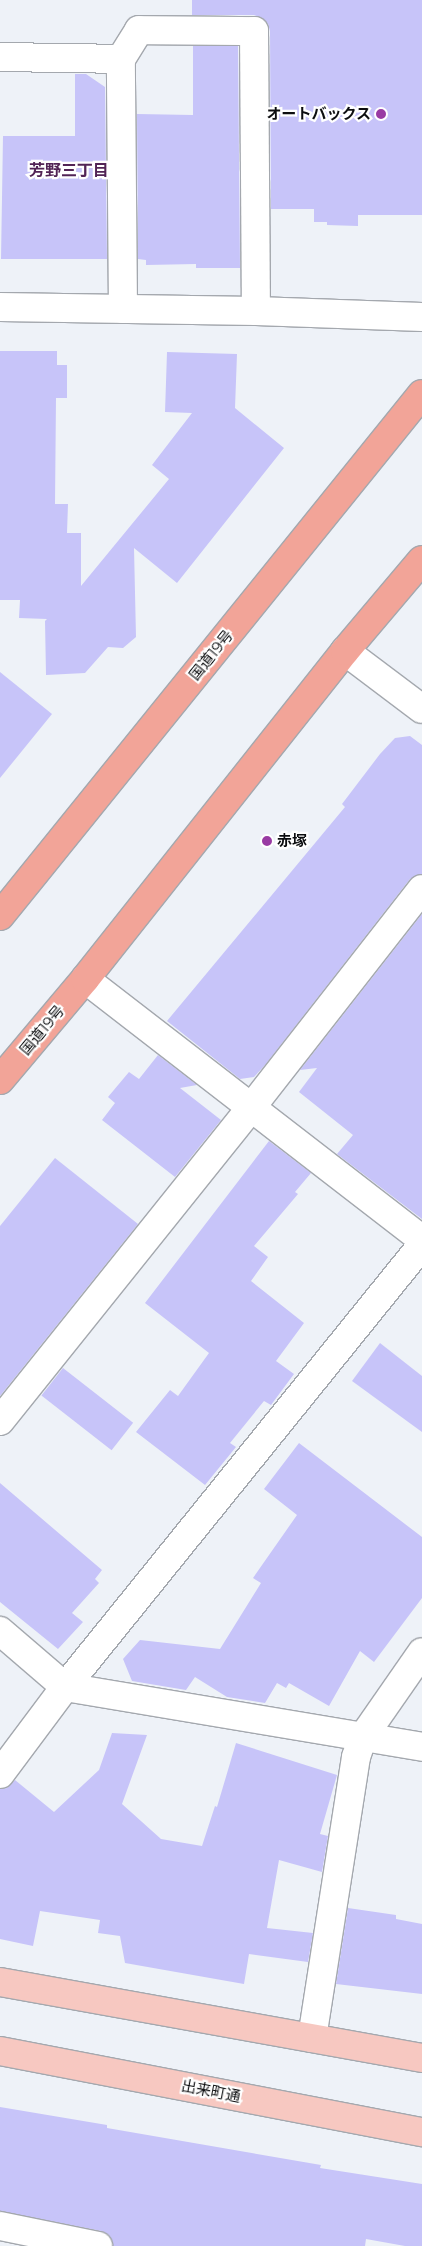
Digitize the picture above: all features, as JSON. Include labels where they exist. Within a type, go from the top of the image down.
[{"type":"highway","name":"国道19号","points":[[0,916],[422,394]]},
{"type":"highway","name":"国道19号","points":[[0,1080],[85,979],[345,650],[422,560]]},
{"type":"main road","points":[[0,1982],[415,2058]]},
{"type":"main road","name":"出来町通","points":[[0,2051],[422,2132]]},
{"type":"street","points":[[123,309],[121,59],[139,30],[254,30],[256,311]]},
{"type":"street","points":[[0,57],[121,59]]},
{"type":"street","points":[[0,307],[256,311],[422,317]]},
{"type":"street","points":[[345,650],[422,708]]},
{"type":"street","points":[[0,1421],[250,1109],[422,889]]},
{"type":"street","points":[[85,979],[250,1109],[422,1239]]},
{"type":"street","points":[[0,1774],[65,1687],[422,1245]]},
{"type":"street","points":[[0,1631],[65,1687],[422,1747]]},
{"type":"street","points":[[312,2038],[356,1757],[363,1737],[422,1652]]},
{"type":"street","points":[[0,2226],[98,2246]]},
{"type":"building","points":[[192,0],[422,0],[422,215],[358,215],[358,226],[327,225],[327,222],[314,222],[314,209],[271,209],[270,31],[268,24],[262,18],[254,15],[192,15]]},
{"type":"building","points":[[193,46],[238,46],[240,268],[196,268],[196,264],[146,265],[146,260],[138,259],[137,114],[193,115]]},
{"type":"building","points":[[75,74],[86,74],[105,87],[107,259],[1,259],[3,136],[75,136]]},
{"type":"building","points":[[0,351],[57,351],[57,365],[67,365],[67,398],[56,398],[55,504],[68,504],[67,533],[81,533],[81,586],[169,479],[152,465],[192,413],[165,412],[167,352],[237,354],[235,408],[284,448],[177,583],[134,548],[136,637],[123,648],[108,647],[85,673],[46,675],[45,621],[47,619],[19,618],[20,600],[0,600]]},
{"type":"building","points":[[0,672],[52,714],[0,778]]},
{"type":"building","points":[[410,736],[422,745],[422,874],[410,879],[265,1065],[254,1077],[240,1079],[167,1021],[345,807],[342,804],[380,754],[395,738]]},
{"type":"building","points":[[422,914],[422,1219],[337,1154],[353,1135],[299,1092],[317,1068],[300,1070]]},
{"type":"building","points":[[158,1055],[197,1085],[180,1088],[221,1120],[175,1177],[102,1120],[115,1103],[108,1097],[129,1072],[139,1079]]},
{"type":"building","points":[[269,1141],[311,1173],[295,1192],[298,1194],[254,1246],[268,1257],[251,1281],[304,1323],[276,1361],[294,1374],[271,1405],[264,1401],[230,1443],[236,1447],[205,1485],[136,1432],[170,1390],[178,1396],[209,1353],[145,1303]]},
{"type":"building","points":[[55,1158],[138,1224],[0,1396],[0,1226]]},
{"type":"building","points":[[380,1343],[422,1376],[422,1432],[352,1381]]},
{"type":"building","points":[[63,1368],[133,1423],[112,1450],[41,1396]]},
{"type":"building","points":[[299,1443],[422,1537],[422,1598],[374,1662],[360,1651],[329,1706],[289,1683],[286,1688],[277,1683],[265,1703],[227,1697],[195,1677],[186,1690],[132,1681],[123,1659],[140,1640],[220,1649],[261,1583],[253,1578],[297,1515],[264,1489]]},
{"type":"building","points":[[0,1483],[102,1570],[95,1579],[99,1583],[72,1613],[83,1622],[58,1649],[0,1602]]},
{"type":"building","points":[[112,1733],[147,1735],[122,1804],[161,1839],[202,1846],[215,1806],[217,1807],[236,1743],[337,1775],[320,1834],[328,1836],[322,1872],[279,1860],[267,1928],[313,1933],[308,1962],[249,1954],[244,1984],[125,1963],[120,1936],[98,1933],[100,1920],[40,1911],[33,1946],[0,1939],[0,1789],[7,1788],[15,1780],[54,1812],[99,1770]]},
{"type":"building","points":[[348,1908],[396,1915],[396,1919],[422,1924],[422,1994],[336,1984]]},
{"type":"building","points":[[0,2107],[107,2125],[107,2128],[321,2165],[320,2168],[422,2184],[422,2246],[405,2246],[366,2239],[365,2246],[113,2246],[109,2235],[101,2231],[0,2211]]},
{"type":"place","name":"オートバックス","points":[[381,114]]},
{"type":"place","name":"赤塚","points":[[267,841]]},
{"type":"district","name":"芳野三丁目","points":[[69,171]]}]
